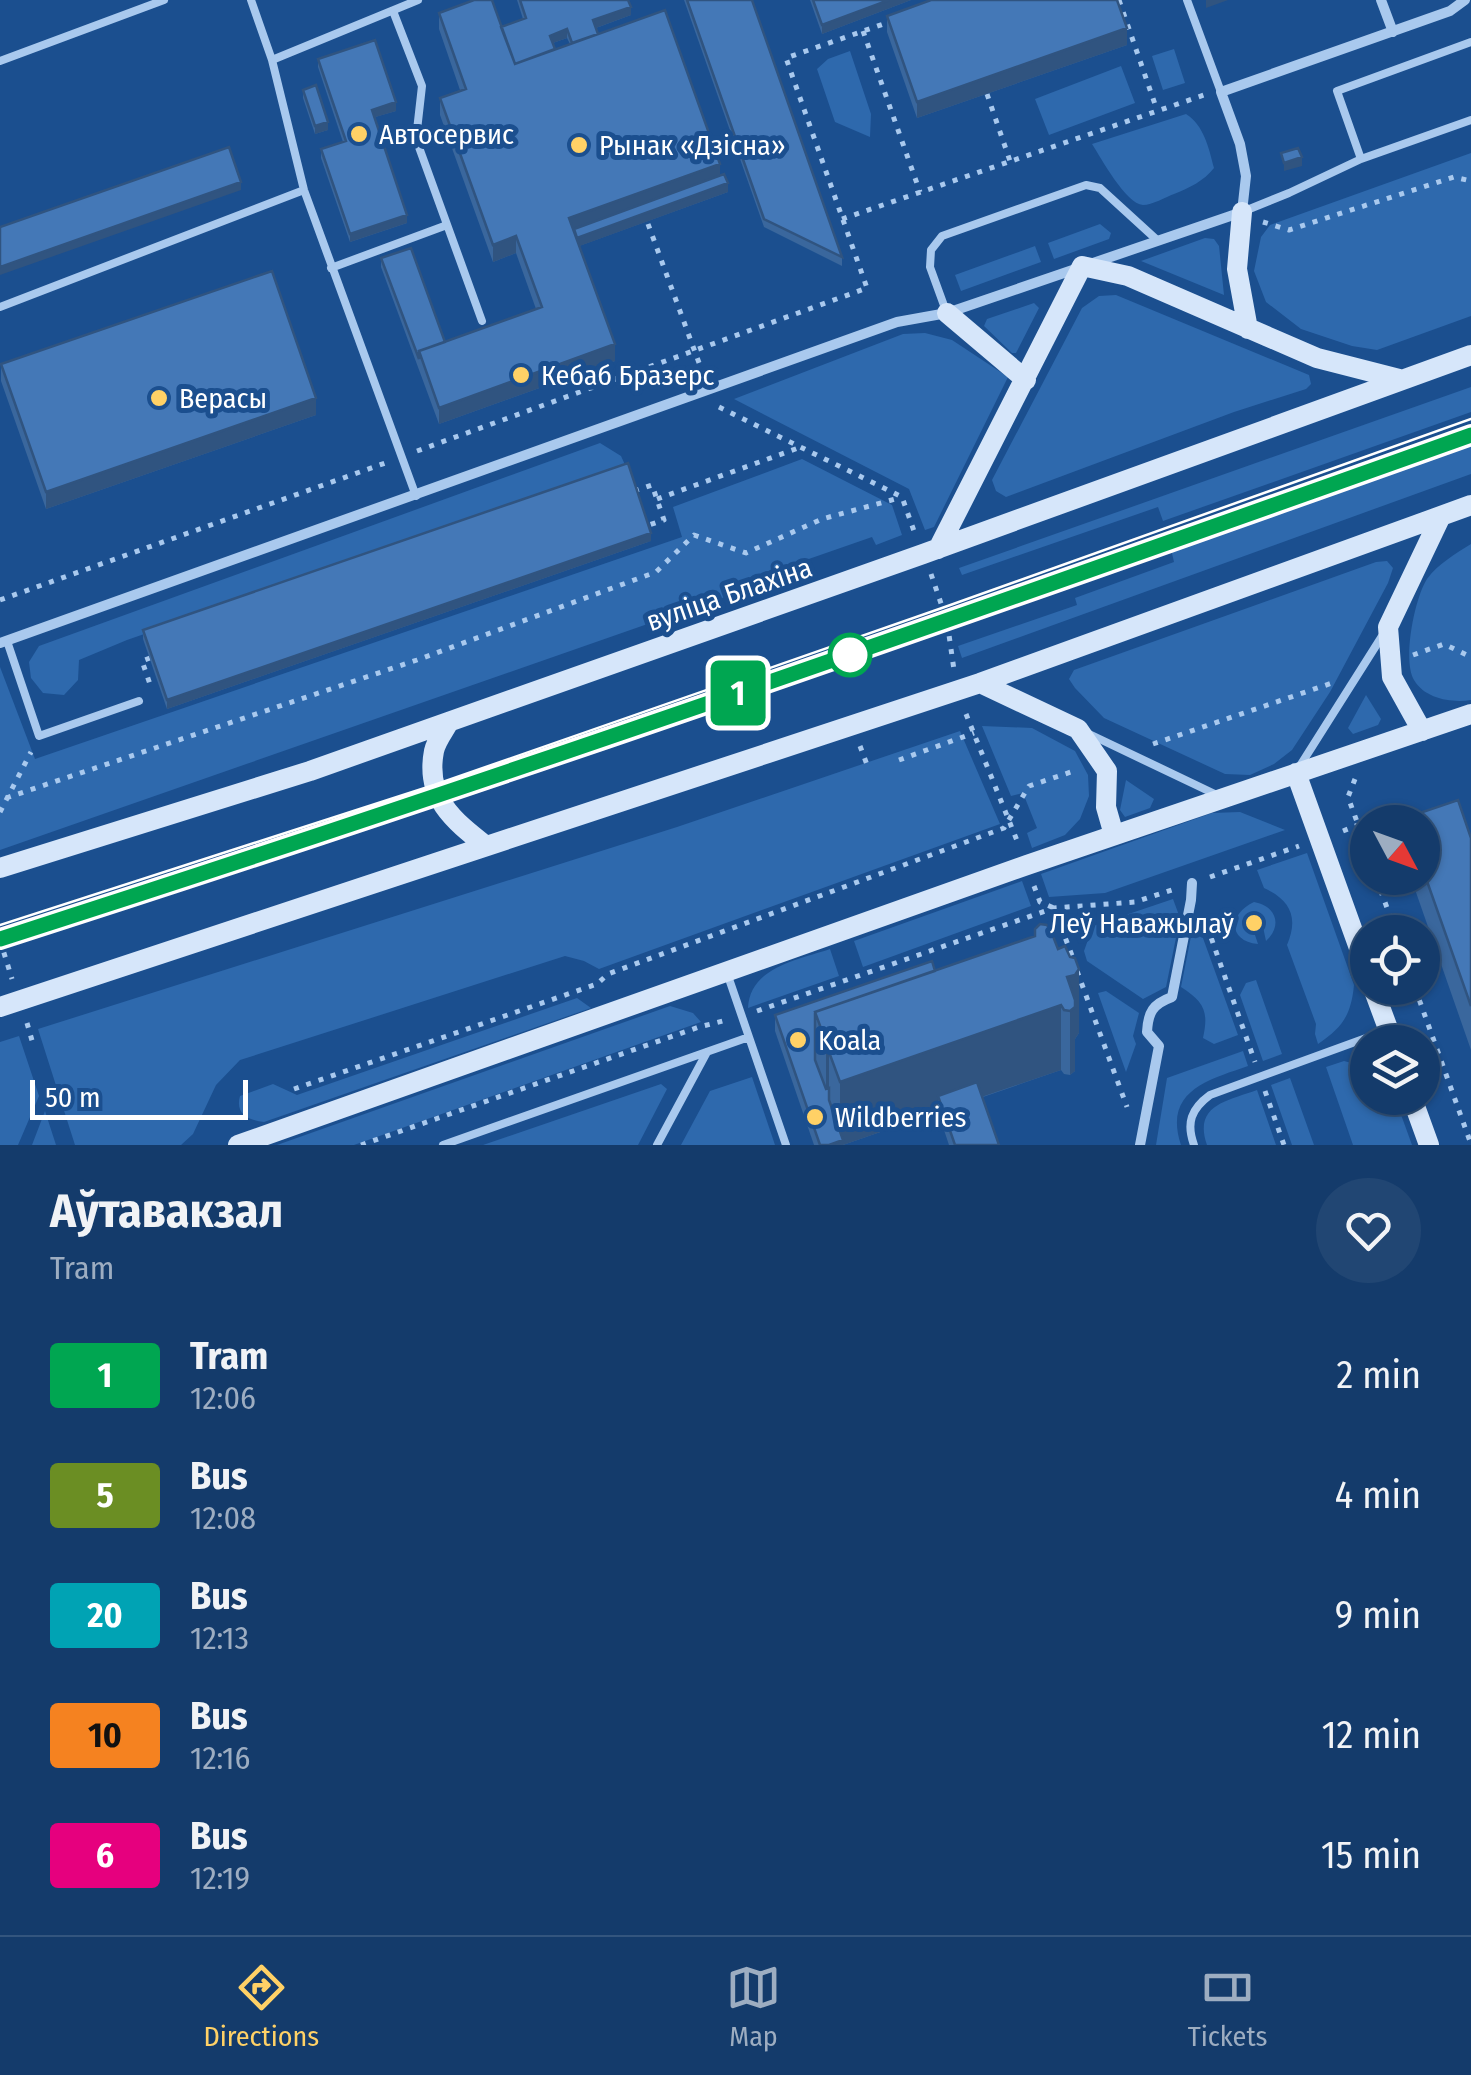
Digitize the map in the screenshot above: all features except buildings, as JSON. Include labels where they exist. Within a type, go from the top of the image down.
[{"type":"main road","points":[[1242,212],[1237,269],[1248,329]]},
{"type":"main road","points":[[931,552],[1026,380],[1082,266],[1128,276],[1317,358],[1399,379]]},
{"type":"main road","points":[[947,314],[1026,380]]},
{"type":"main road","name":"вуліца Блахіна","points":[[0,868],[310,771],[931,552],[1471,354]]},
{"type":"main road","points":[[0,1006],[980,683],[1471,505]]},
{"type":"main road","points":[[1422,730],[1392,677],[1388,627],[1441,516]]},
{"type":"main road","points":[[980,683],[1078,729],[1107,771],[1106,806],[1114,834]]},
{"type":"main road","points":[[238,1145],[1114,834],[1471,714]]},
{"type":"main road","points":[[449,722],[434,750],[434,784],[454,820],[486,846]]},
{"type":"main road","points":[[1296,773],[1350,924]]},
{"type":"main road","points":[[1418,1115],[1429,1145]]},
{"type":"street","points":[[1381,0],[1393,32]]},
{"type":"street","points":[[3,642],[897,322],[947,314],[1242,212],[1246,176],[1240,144],[1221,92],[1450,11],[1464,0]]},
{"type":"street","points":[[1140,1145],[1160,1046],[1147,1032],[1148,1016],[1157,1003],[1172,998],[1192,883]]},
{"type":"lane","points":[[0,61],[164,0]]},
{"type":"lane","points":[[251,0],[272,60],[304,190],[416,496]]},
{"type":"lane","points":[[272,60],[418,0]]},
{"type":"lane","points":[[1188,0],[1221,92]]},
{"type":"lane","points":[[393,11],[422,86],[416,139],[482,321]]},
{"type":"lane","points":[[1362,159],[1337,90],[1471,42]]},
{"type":"lane","points":[[1242,212],[1362,159],[1471,120]]},
{"type":"lane","points":[[947,314],[930,267],[931,250],[942,236],[1086,184],[1100,188],[1158,240]]},
{"type":"lane","points":[[0,307],[304,190]]},
{"type":"lane","points":[[331,268],[447,225]]},
{"type":"lane","points":[[1296,773],[1388,627]]},
{"type":"lane","points":[[3,642],[39,736],[139,701]]},
{"type":"lane","points":[[1078,729],[1221,798]]},
{"type":"lane","points":[[727,973],[786,1145]]},
{"type":"lane","points":[[443,1145],[749,1037]]},
{"type":"lane","points":[[1194,1145],[1190,1117],[1210,1094],[1350,1048]]},
{"type":"lane","points":[[658,1145],[708,1050]]},
{"type":"path","points":[[1119,0],[1157,110]]},
{"type":"path","points":[[0,600],[867,288],[786,58],[898,19]]},
{"type":"path","points":[[863,31],[920,192]]},
{"type":"path","points":[[842,219],[1194,97],[1221,92]]},
{"type":"path","points":[[987,94],[1010,161]]},
{"type":"path","points":[[1242,212],[1289,230],[1454,177],[1471,181]]},
{"type":"path","points":[[657,499],[801,447]]},
{"type":"path","points":[[634,491],[652,485],[657,499],[664,520],[646,526]]},
{"type":"path","points":[[6,798],[417,660],[656,572],[694,534],[746,553],[822,519],[902,497]]},
{"type":"path","points":[[908,515],[931,552],[957,690],[1040,902],[1054,908],[1128,1109]]},
{"type":"path","points":[[1390,663],[1444,644],[1471,657]]},
{"type":"path","points":[[150,658],[142,661],[154,696]]},
{"type":"path","points":[[1128,753],[1359,674]]},
{"type":"path","points":[[899,760],[974,733]]},
{"type":"path","points":[[0,812],[39,736]]},
{"type":"path","points":[[294,1089],[597,984],[608,974],[1004,828],[1028,786],[1100,762]]},
{"type":"path","points":[[1351,805],[1348,797],[1354,780],[1371,774]]},
{"type":"path","points":[[361,1145],[700,1027],[854,981],[1054,908],[1135,902],[1350,828]]},
{"type":"path","points":[[1192,883],[1284,1145]]},
{"type":"path","points":[[1061,954],[1070,951]]},
{"type":"path","points":[[1422,1005],[1471,1144]]},
{"type":"path","points":[[30,1032],[33,1044]]},
{"type":"shaded area","points":[[1174,49],[1185,83],[1163,90],[1152,56]]},
{"type":"shaded area","points":[[850,51],[871,114],[870,137],[835,122],[817,69],[828,59]]},
{"type":"shaded area","points":[[1121,66],[1135,103],[1049,135],[1035,99]]},
{"type":"shaded area","points":[[1186,114],[1201,131],[1214,168],[1185,189],[1151,204],[1136,203],[1114,179],[1092,144]]},
{"type":"shaded area","points":[[1471,153],[1471,316],[1377,350],[1301,329],[1266,302],[1254,271],[1261,237],[1270,225]]},
{"type":"shaded area","points":[[1100,224],[1111,233],[1109,239],[1054,259],[1048,243]]},
{"type":"shaded area","points":[[1205,238],[1214,239],[1219,246],[1224,295],[1141,261]]},
{"type":"shaded area","points":[[1035,246],[1041,262],[961,291],[955,275]]},
{"type":"shaded area","points":[[1116,295],[1309,375],[1311,384],[1006,497],[996,491],[992,480],[1082,308],[1099,296]]},
{"type":"shaded area","points":[[1034,303],[1039,308],[1016,353],[984,326],[987,319]]},
{"type":"shaded area","points":[[925,333],[952,340],[1008,377],[934,527],[925,530],[909,489],[734,399],[903,334]]},
{"type":"shaded area","points":[[1471,387],[1471,412],[1163,521],[1158,507],[962,575],[959,568]]},
{"type":"shaded area","points":[[600,443],[621,456],[626,467],[127,640],[79,660],[78,680],[64,695],[43,693],[31,678],[29,662],[39,646]]},
{"type":"shaded area","points":[[1471,443],[1471,474],[962,658],[958,646],[1077,605],[1075,598],[1174,562],[1171,549]]},
{"type":"shaded area","points":[[802,459],[892,505],[902,535],[876,545],[872,537],[760,576],[762,584],[0,850],[0,667],[35,759],[682,537],[673,507]]},
{"type":"shaded area","points":[[1471,544],[1471,700],[1456,701],[1425,692],[1414,680],[1409,658],[1418,600],[1427,579]]},
{"type":"shaded area","points":[[1387,561],[1393,568],[1388,583],[1330,692],[1292,750],[1250,775],[1225,774],[1104,718],[1069,679],[1074,670]]},
{"type":"shaded area","points":[[1366,695],[1381,719],[1378,725],[1353,734],[1348,728]]},
{"type":"shaded area","points":[[982,726],[1032,728],[1075,751],[1088,775],[1089,796],[1080,819],[1065,835],[1032,848],[1027,833],[1037,828],[1023,793],[1011,796]]},
{"type":"shaded area","points":[[960,731],[1000,824],[599,969],[565,956],[240,1060],[216,1085],[193,1134],[181,1145],[75,1145],[38,1029],[677,827]]},
{"type":"shaded area","points":[[1126,780],[1154,799],[1150,808],[1125,817],[1120,810]]},
{"type":"shaded area","points":[[1240,812],[1285,830],[1105,893],[1049,897],[1041,874],[1212,813]]},
{"type":"shaded area","points":[[1307,853],[1350,974],[1351,1005],[1334,1032],[1318,1044],[1316,1024],[1287,945],[1292,926],[1290,910],[1264,888],[1257,870]]},
{"type":"shaded area","points":[[1022,881],[1031,906],[863,967],[854,941]]},
{"type":"shaded area","points":[[1173,899],[1180,918],[1166,987],[1143,999],[1087,961],[1084,951],[1093,926]]},
{"type":"shaded area","points":[[1254,902],[1268,908],[1275,917],[1274,929],[1266,941],[1260,913],[1245,917],[1258,944],[1241,938],[1235,926],[1239,913]]},
{"type":"shaded area","points":[[1195,916],[1238,1035],[1214,1044],[1203,1038],[1203,1008],[1181,987]]},
{"type":"shaded area","points":[[830,949],[839,976],[748,1008],[751,994],[766,974]]},
{"type":"shaded area","points":[[1256,980],[1282,1054],[1263,1061],[1240,995],[1246,983]]},
{"type":"shaded area","points":[[1106,991],[1139,1013],[1133,1036],[1136,1044],[1126,1072],[1098,993]]},
{"type":"shaded area","points":[[577,998],[591,1008],[264,1122],[248,1118],[239,1107],[240,1096],[273,1084],[297,1095]]},
{"type":"shaded area","points":[[670,1006],[693,1013],[701,1022],[354,1145],[277,1145]]},
{"type":"shaded area","points":[[19,1036],[39,1096],[18,1145],[0,1145],[0,1042]]},
{"type":"shaded area","points":[[1243,1051],[1248,1066],[1204,1083],[1184,1100],[1177,1127],[1181,1145],[1156,1145],[1167,1078]]},
{"type":"shaded area","points":[[1350,1063],[1350,1115],[1401,1115],[1412,1145],[1353,1145],[1326,1067]]},
{"type":"shaded area","points":[[752,1077],[775,1145],[681,1145],[710,1091]]},
{"type":"shaded area","points":[[1290,1078],[1314,1145],[1292,1145],[1271,1085]]},
{"type":"shaded area","points":[[661,1084],[667,1089],[638,1145],[483,1145]]},
{"type":"shaded area","points":[[1257,1090],[1276,1145],[1207,1145],[1204,1132],[1209,1113],[1224,1102]]},
{"type":"shaded area","points":[[45,1111],[56,1145],[32,1145]]},
{"type":"tram line","points":[[0,925],[434,785],[1471,419]]},
{"type":"tram line","name":"1","points":[[0,939],[474,784],[946,622],[1471,435]]},
{"type":"place","name":"Автосервис","points":[[359,134]]},
{"type":"place","name":"Рынак «Дзісна»","points":[[579,145]]},
{"type":"place","name":"Кебаб Бразерс","points":[[521,375]]},
{"type":"place","name":"Верасы","points":[[159,398]]},
{"type":"place","name":"Леў Наважылаў","points":[[1254,923]]},
{"type":"place","name":"Koala","points":[[798,1040]]},
{"type":"place","name":"Wildberries","points":[[815,1117]]}]
